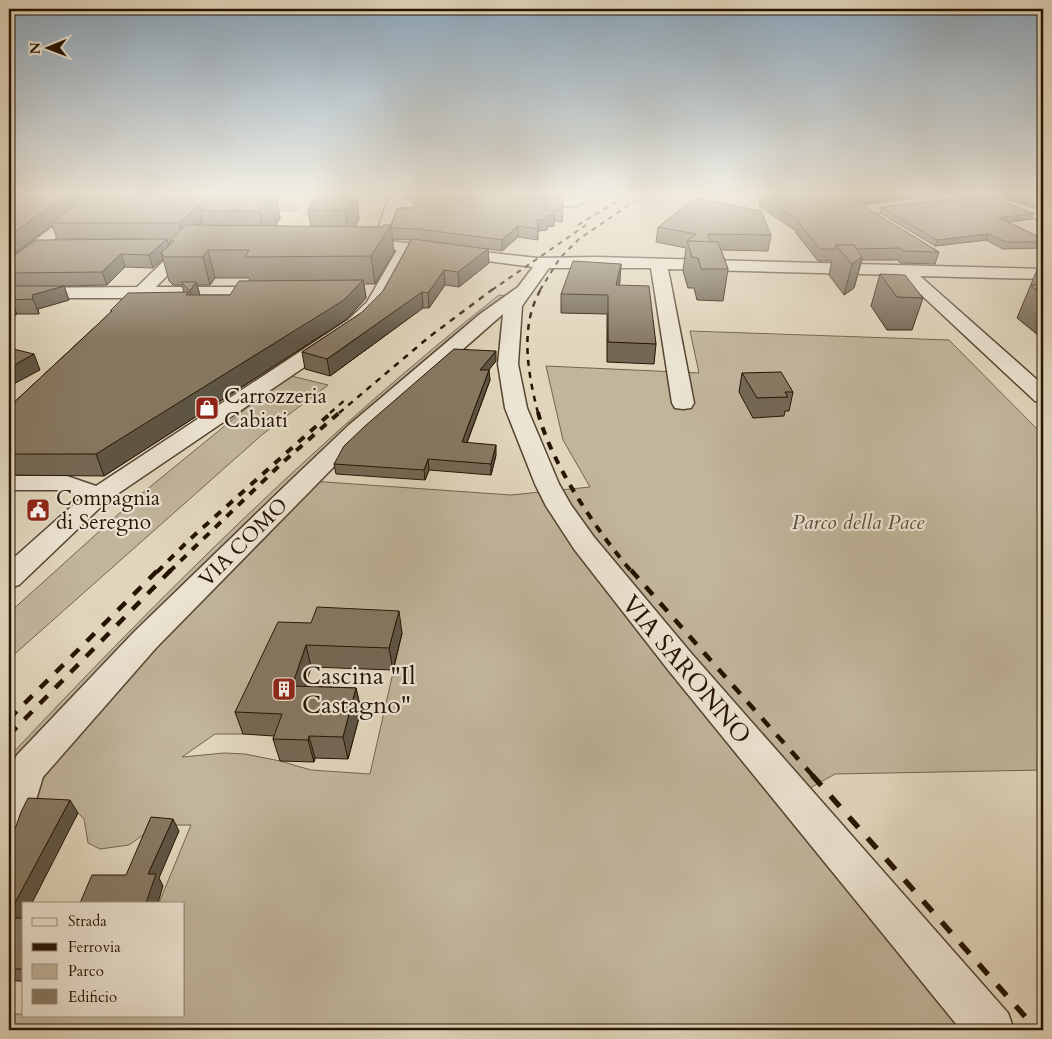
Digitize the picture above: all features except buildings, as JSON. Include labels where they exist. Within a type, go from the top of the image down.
[{"type":"street","points":[[9,267],[42,242]]},
{"type":"street","points":[[121,313],[194,242]]},
{"type":"street","points":[[172,246],[211,245]]},
{"type":"street","points":[[344,245],[407,246],[523,276],[544,263],[597,262],[1043,274]]},
{"type":"street","points":[[37,246],[66,246]]},
{"type":"street","points":[[9,578],[98,496],[355,324],[366,314],[382,291],[407,246]]},
{"type":"street","points":[[943,258],[958,272]]},
{"type":"street","name":"VIA SARONNO","points":[[544,263],[523,276],[513,306],[508,364],[510,383],[523,426],[547,484],[559,506],[584,543],[680,662],[991,1030]]},
{"type":"street","points":[[659,265],[683,402]]},
{"type":"street","points":[[905,271],[1043,396]]},
{"type":"street","name":"VIA COMO","points":[[9,829],[21,784],[30,766],[125,661],[291,493],[358,430],[486,318],[523,276]]},
{"type":"street","points":[[359,291],[382,291]]},
{"type":"street","points":[[9,293],[280,292]]},
{"type":"street","points":[[9,483],[67,483],[98,496]]},
{"type":"green space","points":[[499,295],[507,296],[496,302],[9,787],[9,757],[125,636],[245,517],[307,459],[434,348]]},
{"type":"green space","name":"Parco della Pace","points":[[690,331],[949,340],[1043,435],[1043,770],[835,774],[785,802],[967,1030],[9,1030],[9,1014],[22,1014],[22,1016],[185,1016],[185,902],[159,902],[191,825],[174,825],[150,830],[129,845],[100,849],[88,843],[84,819],[78,813],[38,812],[29,783],[311,481],[511,495],[590,487],[563,440],[546,366],[699,373]],"holes":[[[322,629],[402,633],[370,774],[311,770],[245,754],[224,753],[182,757],[215,734],[243,734]]]},
{"type":"green space","points":[[287,375],[328,385],[263,434],[9,659],[9,613],[134,500]]},
{"type":"railway","points":[[492,290],[561,242]]},
{"type":"railway","points":[[540,290],[560,258],[576,242]]},
{"type":"railway","points":[[339,413],[429,337],[493,289]]},
{"type":"railway","points":[[538,413],[531,382],[528,334],[534,303],[541,289]]},
{"type":"railway","points":[[330,413],[346,399]]},
{"type":"railway","points":[[157,572],[189,540],[332,412]]},
{"type":"railway","points":[[170,571],[282,463],[340,412]]},
{"type":"railway","points":[[538,412],[544,432],[564,474],[590,517],[632,572]]},
{"type":"railway","points":[[9,719],[158,570]]},
{"type":"railway","points":[[631,570],[813,776]]},
{"type":"railway","points":[[9,735],[170,571]]},
{"type":"railway","points":[[812,775],[1037,1030]]},
{"type":"place","name":"Carrozzeria Cabiati","points":[[207,408]]},
{"type":"place","name":"Compagnia di Seregno","points":[[38,510]]},
{"type":"place","name":"Cascina \"Il Castagno\"","points":[[284,689]]}]
